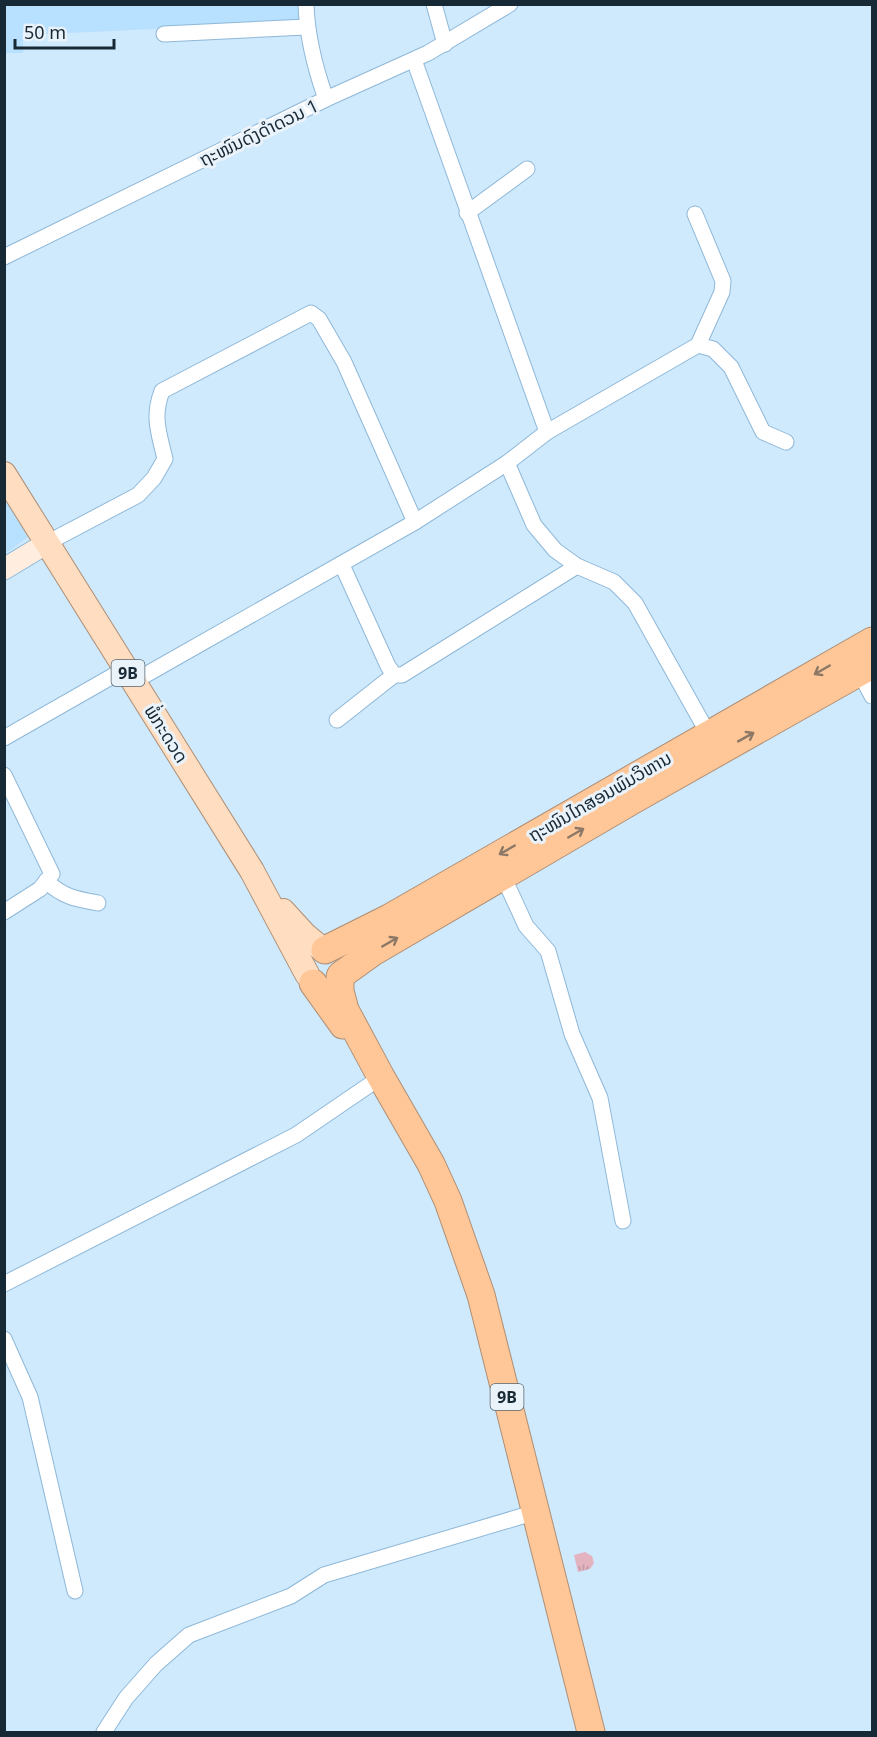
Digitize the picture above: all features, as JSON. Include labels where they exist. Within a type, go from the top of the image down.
[{"type":"highway","name":"ຖະໜົນໄກສອນພົມວິຫານ","points":[[341,976],[373,952],[502,876],[629,792],[709,735],[873,641]]},
{"type":"highway","name":"ຖະໜົນໄກສອນພົມວິຫານ","points":[[324,950],[866,669]]},
{"type":"highway","points":[[318,951],[330,951],[342,963],[341,976],[333,985],[317,986],[310,978],[306,963],[318,951]]},
{"type":"highway","name":"9B","points":[[341,976],[340,991],[345,1010],[431,1164],[482,1295],[591,1732]]},
{"type":"highway","name":"9B","points":[[310,978],[381,1077]]},
{"type":"main road","name":"ພໍ່ກະດວດ","points":[[4,474],[252,872]]},
{"type":"main road","name":"9B","points":[[252,872],[293,923],[324,950]]},
{"type":"main road","name":"9B","points":[[252,872],[310,978]]},
{"type":"street","points":[[306,4],[306,27],[312,58],[326,99]]},
{"type":"street","points":[[434,4],[445,44]]},
{"type":"street","name":"ຖະໜົນດົງດຳດວນ 1","points":[[4,257],[326,99],[414,60],[510,4]]},
{"type":"street","points":[[164,34],[306,27]]},
{"type":"street","points":[[414,60],[547,432]]},
{"type":"street","points":[[467,213],[527,169]]},
{"type":"street","points":[[4,738],[342,565],[415,522],[507,463],[547,432],[698,345],[722,292],[723,281],[695,214]]},
{"type":"street","points":[[4,569],[47,543],[138,495],[154,478],[165,459],[156,420],[157,405],[162,391],[311,312],[319,319],[344,362],[415,522]]},
{"type":"street","points":[[698,345],[713,349],[731,367],[763,432],[786,442]]},
{"type":"street","points":[[507,463],[534,525],[555,550],[577,567],[614,582],[635,603],[709,735]]},
{"type":"street","points":[[342,565],[394,675]]},
{"type":"street","points":[[337,720],[394,675],[402,675],[577,567]]},
{"type":"street","points":[[866,669],[873,696]]},
{"type":"street","points":[[4,775],[52,874],[40,889],[4,912]]},
{"type":"street","points":[[502,876],[526,926],[548,951],[572,1034],[600,1098],[623,1221]]},
{"type":"street","points":[[46,881],[57,892],[98,903]]},
{"type":"street","points":[[4,1284],[296,1135],[381,1077]]},
{"type":"street","points":[[4,1339],[30,1397],[75,1591]]},
{"type":"street","points":[[104,1732],[126,1698],[156,1664],[189,1635],[291,1596],[324,1575],[536,1512]]},
{"type":"shaded area","points":[[303,4],[302,22],[23,35],[23,53],[5,53],[4,5]]},
{"type":"shaded area","points":[[4,492],[31,535],[5,554],[4,554]]},
{"type":"green space","points":[[585,1552],[592,1556],[594,1563],[590,1569],[578,1572],[574,1555]]}]
